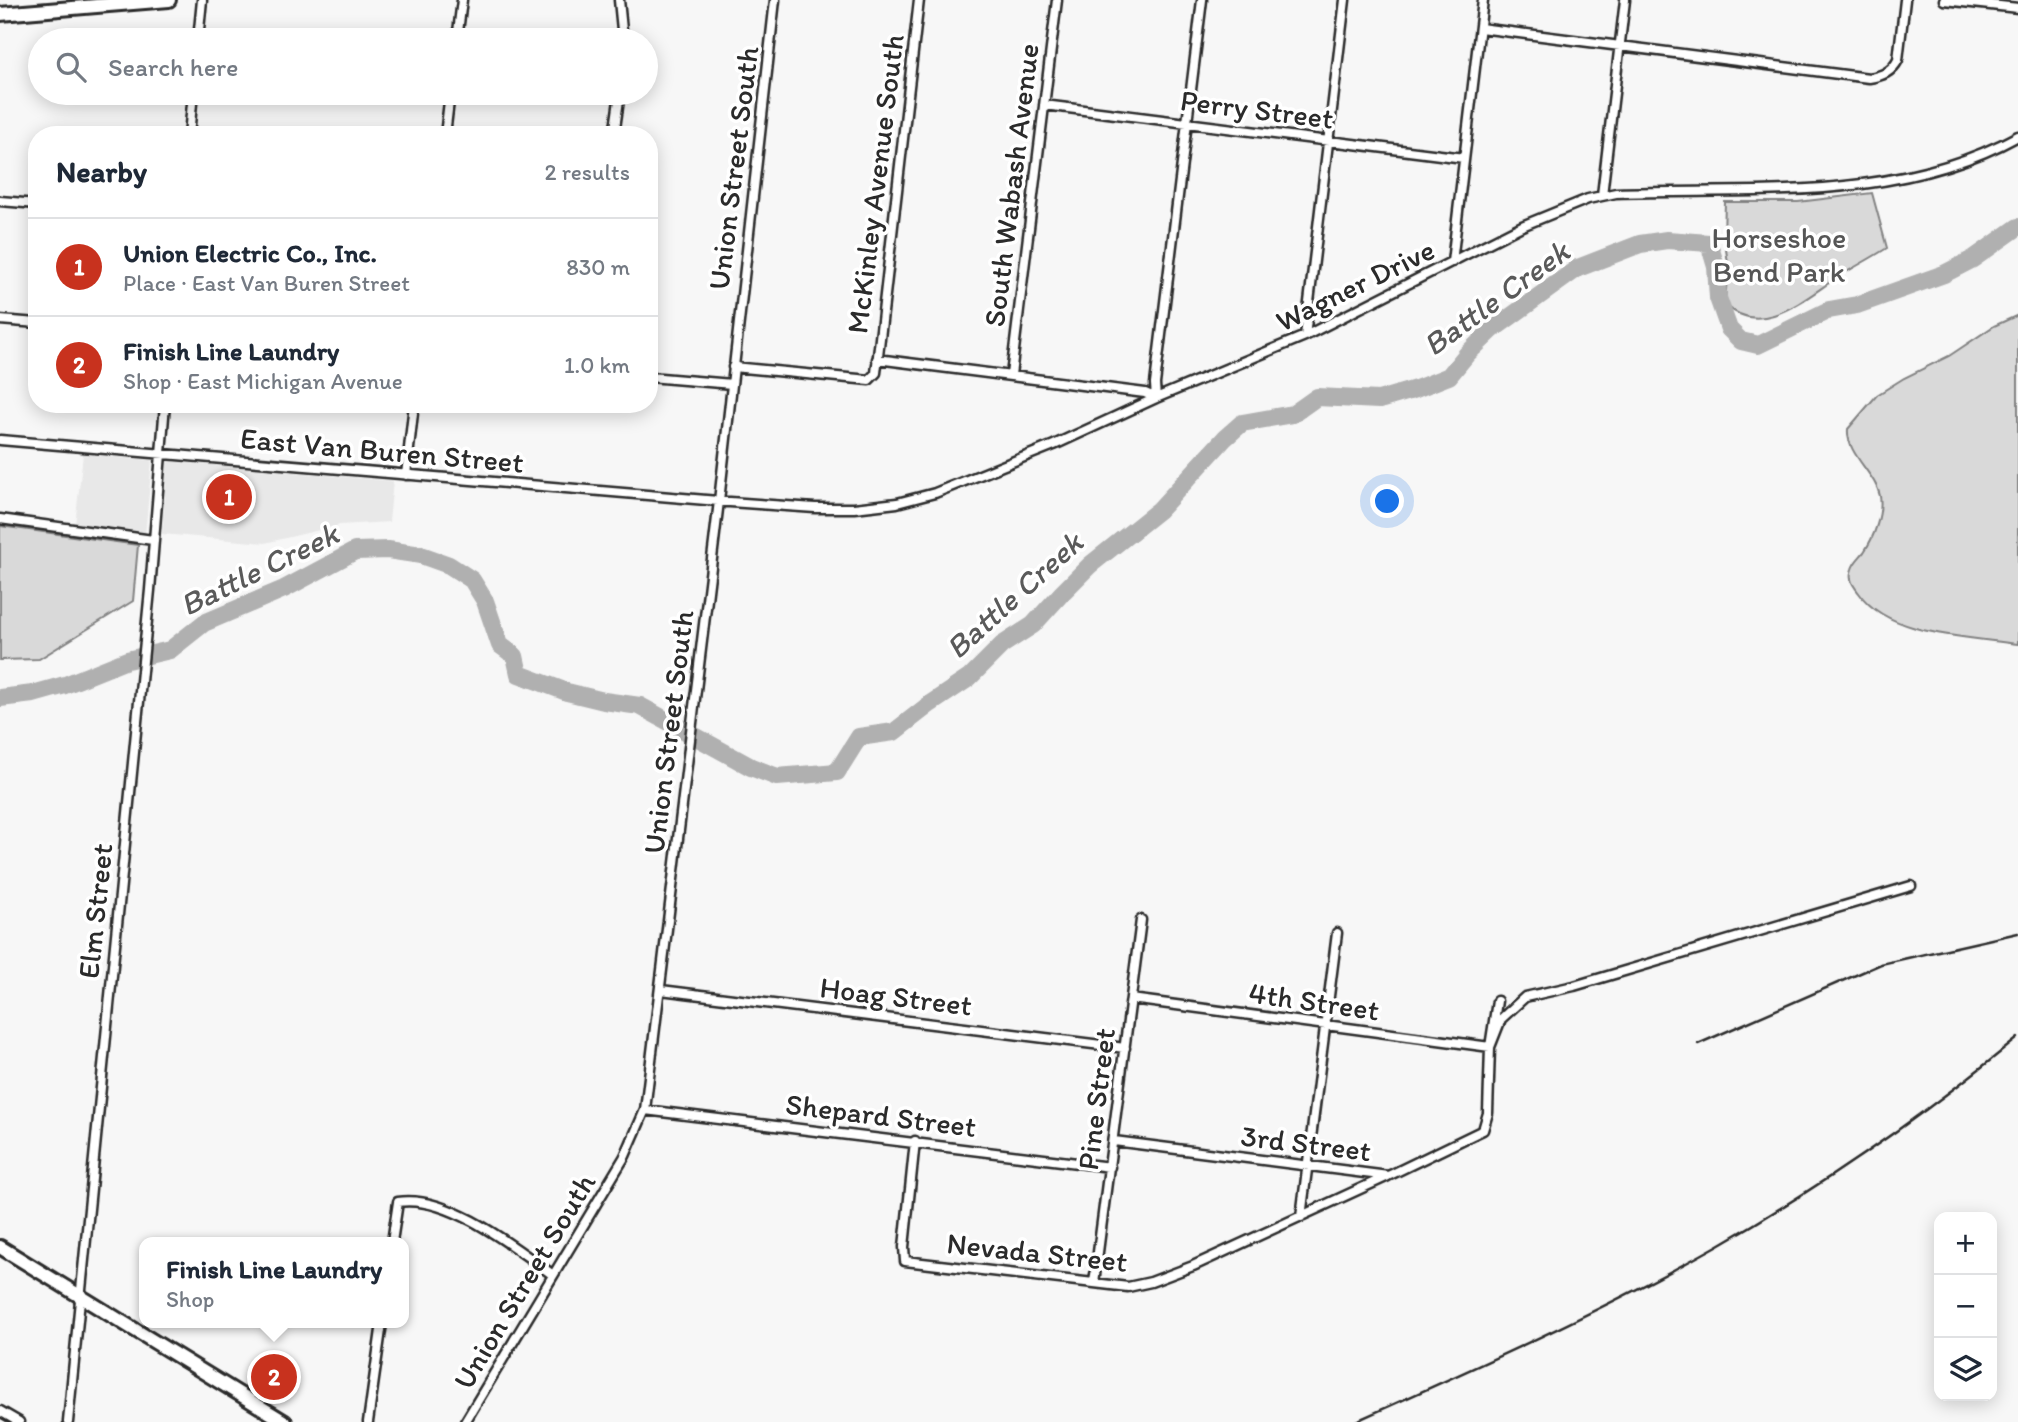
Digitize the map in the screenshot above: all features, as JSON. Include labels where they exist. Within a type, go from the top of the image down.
[{"type":"main road","points":[[0,14],[169,0]]},
{"type":"main road","points":[[0,1247],[285,1422]]},
{"type":"street","points":[[199,28],[202,0]]},
{"type":"street","points":[[458,28],[462,0]]},
{"type":"street","points":[[619,0],[622,28]]},
{"type":"street","name":"Union Street South","points":[[465,1422],[625,1156],[645,1110],[662,989],[775,0]]},
{"type":"street","name":"McKinley Avenue South","points":[[733,367],[869,380],[876,373],[919,0]]},
{"type":"street","name":"South Wabash Avenue","points":[[1011,375],[1057,0]]},
{"type":"street","points":[[877,359],[1145,393],[1156,398],[1155,384],[1185,123],[1202,0]]},
{"type":"street","points":[[1305,336],[1345,0]]},
{"type":"street","points":[[1452,262],[1483,0]]},
{"type":"street","points":[[1602,195],[1625,0]]},
{"type":"street","points":[[1480,28],[1869,78],[1881,76],[1894,67],[1898,60],[1905,0]]},
{"type":"street","points":[[1944,0],[2018,8]]},
{"type":"street","name":"Perry Street","points":[[1044,104],[1464,158]]},
{"type":"street","points":[[191,126],[192,105]]},
{"type":"street","points":[[446,126],[449,105]]},
{"type":"street","points":[[615,126],[618,105]]},
{"type":"street","name":"Wagner Drive","points":[[719,501],[853,508],[897,503],[935,493],[1054,445],[1156,398],[1305,336],[1522,226],[1602,195],[1834,189],[1885,182],[1954,163],[2018,136]]},
{"type":"street","points":[[0,201],[28,203]]},
{"type":"street","points":[[0,320],[28,322]]},
{"type":"street","points":[[658,378],[732,384]]},
{"type":"street","name":"Elm Street","points":[[68,1422],[150,590],[164,413]]},
{"type":"street","points":[[407,475],[413,413]]},
{"type":"street","name":"East Van Buren Street","points":[[0,440],[719,501]]},
{"type":"street","points":[[0,519],[153,540]]},
{"type":"street","points":[[1490,1047],[1502,1019],[1525,997],[1574,986],[1911,886]]},
{"type":"street","name":"Pine Street","points":[[1094,1283],[1142,920]]},
{"type":"street","points":[[1301,1217],[1337,933]]},
{"type":"street","name":"Hoag Street","points":[[662,989],[1125,1048]]},
{"type":"street","name":"4th Street","points":[[1131,999],[1490,1047]]},
{"type":"street","points":[[1490,1047],[1497,1002]]},
{"type":"street","name":"3rd Street","points":[[1114,1141],[1388,1176],[1483,1130],[1488,1113],[1490,1047]]},
{"type":"street","name":"Shepard Street","points":[[645,1110],[1110,1167]]},
{"type":"street","name":"Nevada Street","points":[[915,1141],[904,1247],[905,1261],[1128,1287],[1151,1282],[1388,1176]]},
{"type":"street","points":[[393,1237],[398,1202],[441,1206],[515,1248],[553,1275]]},
{"type":"street","points":[[368,1422],[381,1328]]},
{"type":"street","points":[[0,1411],[19,1422]]},
{"type":"shaded area","points":[[83,454],[152,460],[145,535],[75,525]]},
{"type":"shaded area","points":[[167,461],[393,481],[389,522],[340,525],[265,543],[162,534]]},
{"type":"green space","name":"Horseshoe Bend Park","points":[[1872,193],[1887,248],[1796,305],[1767,317],[1753,318],[1739,314],[1725,304],[1728,263],[1724,236],[1725,202],[1798,202]]},
{"type":"green space","points":[[2018,315],[2018,644],[1932,632],[1889,618],[1872,607],[1852,582],[1853,567],[1874,532],[1881,503],[1873,479],[1851,447],[1848,429],[1877,395],[1949,356],[1994,326]]},
{"type":"green space","points":[[0,526],[138,545],[133,601],[39,659],[0,660]]},
{"type":"waterway","name":"Battle Creek","points":[[0,698],[33,694],[65,685],[127,660],[170,650],[204,623],[284,589],[355,551],[388,550],[421,555],[449,565],[472,580],[485,601],[500,645],[515,656],[519,674],[567,692],[640,706],[751,767],[777,777],[837,772],[859,737],[894,732],[969,678],[1002,645],[1033,625],[1090,565],[1159,510],[1242,423],[1293,414],[1317,397],[1379,400],[1449,376],[1492,330],[1578,268],[1640,244],[1667,240],[1709,243],[1716,267],[1718,298],[1729,329],[1741,341],[1758,345],[1829,310],[1857,305],[1944,274],[1973,259],[2018,227]]},
{"type":"railway","points":[[1698,1044],[1881,964],[2018,933]]},
{"type":"railway","points":[[1354,1422],[1583,1316],[1717,1246],[1872,1148],[1946,1095],[2018,1038]]},
{"type":"place","name":"Union Electric Co., Inc.","points":[[229,497]]},
{"type":"place","name":"Finish Line Laundry","points":[[274,1377]]}]
